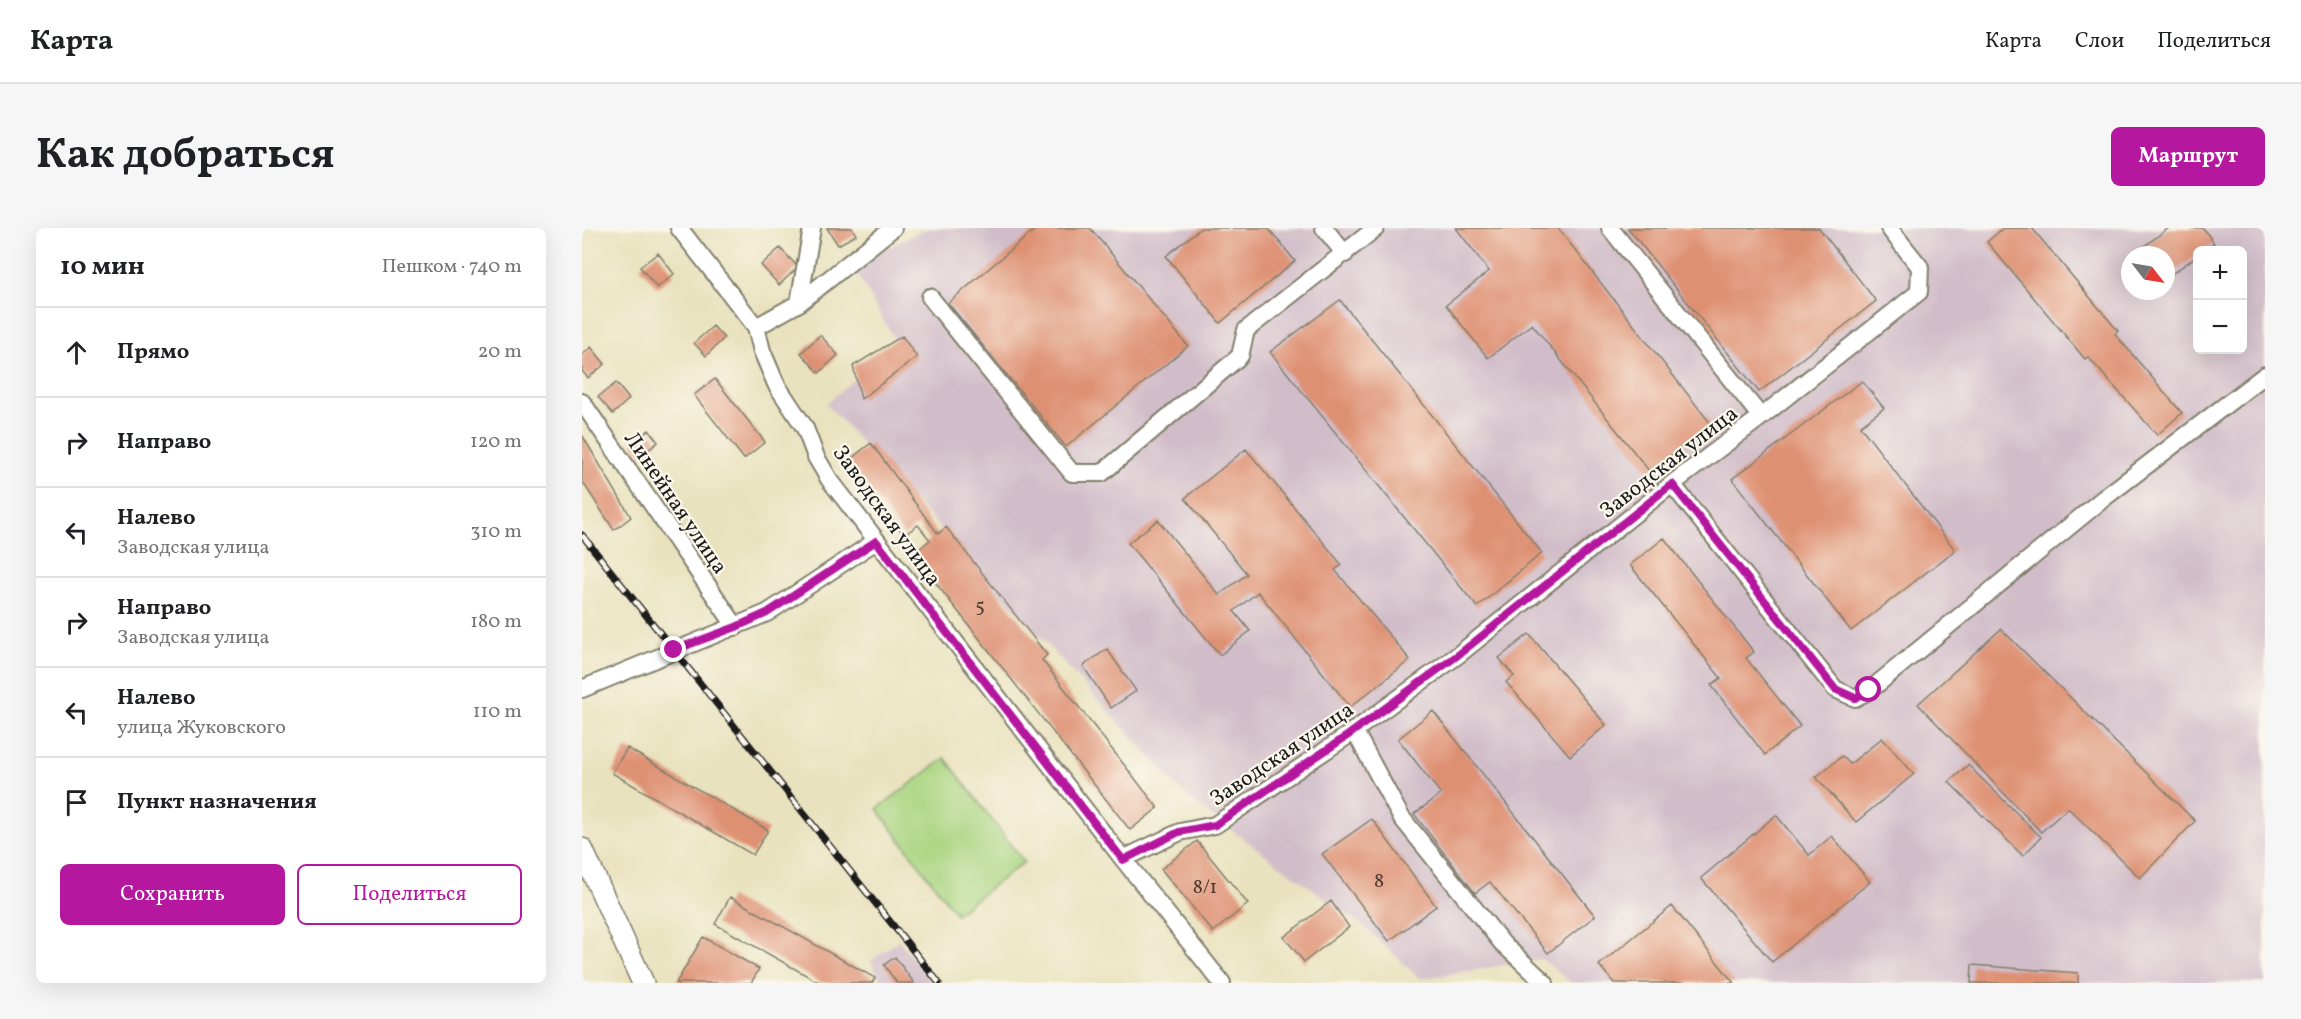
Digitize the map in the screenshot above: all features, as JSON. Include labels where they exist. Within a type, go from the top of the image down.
[{"type":"main road","points":[[582,849],[643,983]]},
{"type":"street","name":"Заводская улица","points":[[679,228],[756,327],[762,351],[777,384],[805,428],[816,457],[829,479],[1123,860],[1179,832],[1215,825],[1354,730],[1458,655],[1672,484],[1919,292],[1920,267],[1889,228]]},
{"type":"street","points":[[799,303],[812,228]]},
{"type":"street","points":[[756,327],[799,303],[894,228]]},
{"type":"street","points":[[1324,228],[1345,254]]},
{"type":"street","points":[[930,297],[1072,473],[1102,473],[1240,356],[1246,330],[1376,228]]},
{"type":"street","points":[[1610,228],[1761,417]]},
{"type":"street","points":[[1672,484],[1835,689],[1855,698],[1869,690],[2104,498],[2265,375]]},
{"type":"street","name":"Линейная улица","points":[[582,402],[736,627]]},
{"type":"street","points":[[582,689],[767,613],[876,541]]},
{"type":"street","points":[[1354,730],[1401,817],[1502,943],[1545,983]]},
{"type":"street","points":[[1123,860],[1222,983]]},
{"type":"shaded area","points":[[928,228],[2265,228],[2265,983],[1571,983],[1542,959],[1420,979],[1365,927],[1190,800],[826,404],[896,342],[852,265]]},
{"type":"shaded area","points":[[899,940],[931,983],[881,983],[871,961]]},
{"type":"green space","points":[[945,758],[1024,862],[956,914],[877,809]]},
{"type":"building","points":[[827,228],[852,228],[856,235],[838,245]]},
{"type":"building","points":[[1037,228],[1090,228],[1188,346],[1066,447],[948,303]]},
{"type":"building","points":[[1201,228],[1268,228],[1295,261],[1220,323],[1166,256]]},
{"type":"building","points":[[1456,228],[1558,228],[1711,424],[1650,472],[1532,324],[1488,358],[1446,305],[1489,271]]},
{"type":"building","points":[[1628,228],[1819,228],[1876,301],[1759,392]]},
{"type":"building","points":[[2003,228],[2032,228],[2118,331],[2115,334],[2182,413],[2157,435],[2088,357],[2085,359],[1987,242]]},
{"type":"building","points":[[2169,228],[2203,228],[2214,243],[2209,246],[2193,246],[2193,259],[2175,272],[2175,246],[2144,246]]},
{"type":"building","points":[[780,248],[798,267],[779,285],[761,265]]},
{"type":"building","points":[[658,253],[674,274],[657,288],[640,267]]},
{"type":"building","points":[[1340,300],[1542,553],[1477,607],[1270,352]]},
{"type":"building","points":[[713,326],[724,338],[706,356],[694,343]]},
{"type":"building","points":[[820,335],[838,355],[819,373],[801,353]]},
{"type":"building","points":[[902,336],[917,357],[861,399],[853,366]]},
{"type":"building","points":[[591,347],[605,364],[588,378],[582,371],[582,355]]},
{"type":"building","points":[[715,379],[765,442],[744,459],[694,395]]},
{"type":"building","points":[[1862,381],[1884,408],[1860,426],[1955,550],[1851,631],[1732,479]]},
{"type":"building","points":[[616,383],[629,399],[613,414],[598,397]]},
{"type":"building","points":[[649,430],[658,442],[642,455],[632,444]]},
{"type":"building","points":[[582,435],[631,517],[614,530],[582,481]]},
{"type":"building","points":[[871,443],[938,534],[946,527],[1047,655],[1042,660],[1158,808],[1130,830],[913,554],[930,540],[918,525],[904,535],[848,461]]},
{"type":"building","points":[[1246,449],[1342,565],[1335,570],[1410,660],[1350,707],[1258,592],[1234,611],[1250,631],[1220,655],[1128,543],[1158,520],[1219,595],[1247,574],[1185,498]]},
{"type":"building","points":[[1664,538],[1754,652],[1746,658],[1800,726],[1765,755],[1711,685],[1721,678],[1630,565]]},
{"type":"building","points":[[2001,629],[2195,821],[2140,878],[2068,808],[2041,832],[1918,704]]},
{"type":"building","points":[[1529,634],[1606,725],[1570,756],[1506,682],[1514,676],[1499,658]]},
{"type":"building","points":[[1107,649],[1136,691],[1111,708],[1083,666]]},
{"type":"building","points":[[1433,711],[1595,916],[1548,953],[1490,882],[1475,893],[1414,814],[1441,794],[1398,739]]},
{"type":"building","points":[[1882,738],[1914,774],[1856,822],[1816,777],[1842,756],[1850,764]]},
{"type":"building","points":[[627,748],[768,830],[753,855],[612,773]]},
{"type":"building","points":[[1968,765],[2041,837],[2023,856],[1949,782]]},
{"type":"building","points":[[1776,815],[1809,855],[1832,836],[1870,882],[1772,962],[1701,878]]},
{"type":"building","points":[[1372,819],[1436,906],[1389,941],[1322,854]]},
{"type":"building","points":[[1197,841],[1248,904],[1213,932],[1161,869]]},
{"type":"building","points":[[730,897],[875,978],[872,983],[820,983],[715,924]]},
{"type":"building","points":[[1331,901],[1349,927],[1304,962],[1284,937]]},
{"type":"building","points":[[1672,906],[1734,983],[1614,983],[1599,965]]},
{"type":"building","points":[[703,937],[759,969],[751,983],[676,983]]},
{"type":"building","points":[[895,957],[914,983],[897,983],[884,965]]},
{"type":"building","points":[[1972,965],[2078,973],[2078,983],[1971,983]]},
{"type":"railway","points":[[582,535],[939,983]]},
{"type":"route","points":[[674,650],[767,613],[876,541],[1123,860],[1179,832],[1215,825],[1347,736],[1458,655],[1672,484],[1835,689],[1855,698],[1869,690]]}]
